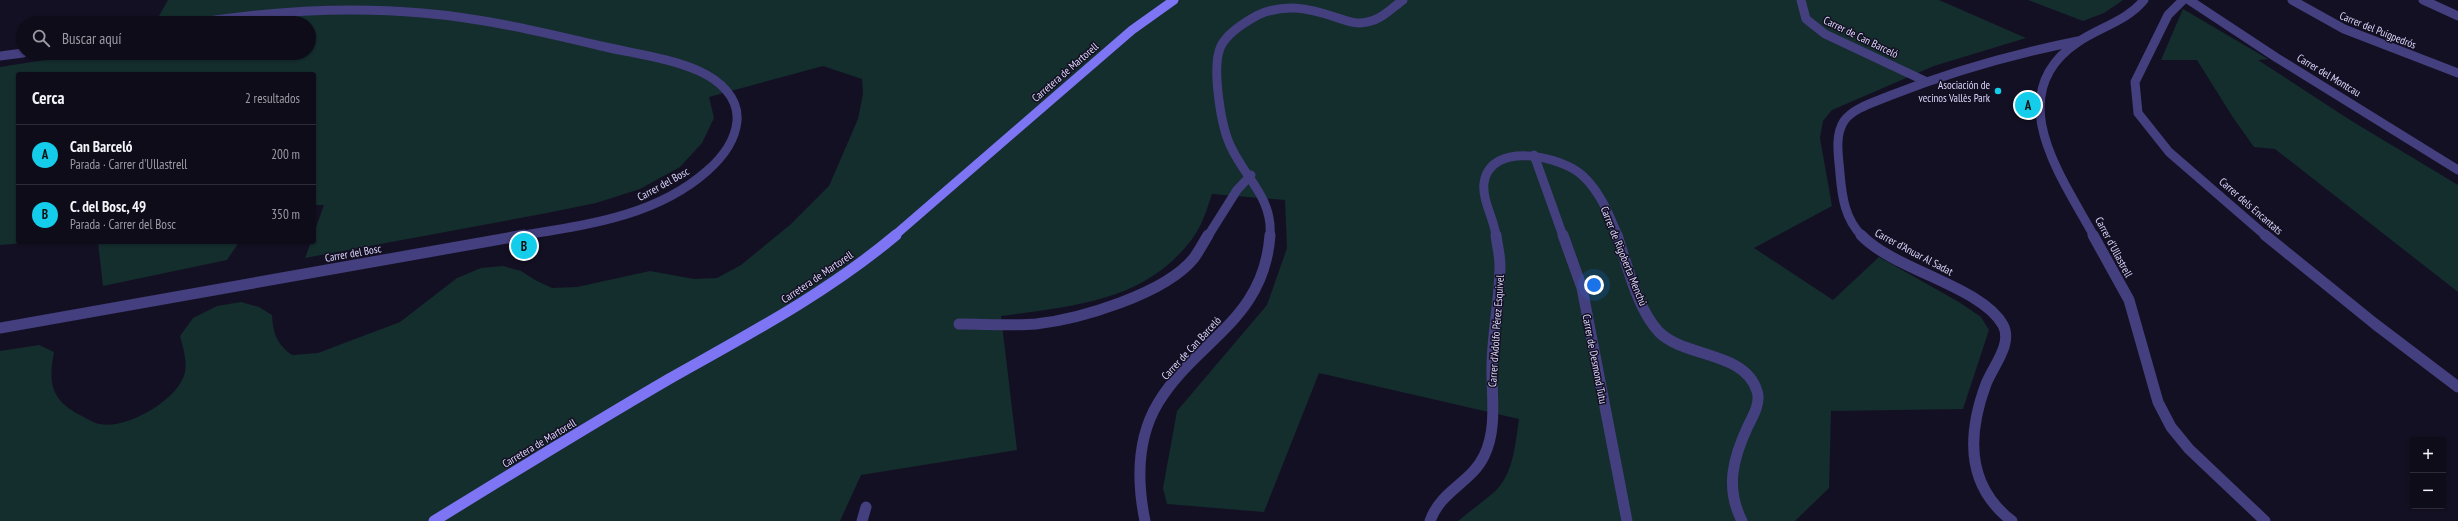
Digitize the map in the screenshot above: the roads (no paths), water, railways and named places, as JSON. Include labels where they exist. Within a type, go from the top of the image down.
[{"type":"main road","name":"Carretera de Martorell","points":[[434,521],[620,408],[810,298],[874,253],[1114,45],[1174,0]]},
{"type":"street","name":"Carrer de Can Barceló","points":[[1145,521],[1140,483],[1142,457],[1149,421],[1169,389],[1186,370],[1219,339],[1238,316],[1263,272],[1270,239],[1268,209],[1251,176],[1228,143],[1223,125],[1218,99],[1217,64],[1222,44],[1250,20],[1268,9],[1283,4],[1305,7],[1353,22],[1363,23],[1379,17],[1403,0]]},
{"type":"street","name":"Carrer de Can Barceló","points":[[1802,0],[1806,19],[1825,34],[1925,81]]},
{"type":"street","name":"Carrer d'Ullastrell","points":[[2144,0],[2138,8],[2121,19],[2078,41],[2052,62],[2039,88],[2040,115],[2051,157],[2129,300],[2158,402],[2171,427],[2189,449],[2265,521]]},
{"type":"street","name":"Carrer dels Encantats","points":[[2183,0],[2168,15],[2135,82],[2138,113],[2145,124],[2169,152],[2273,242],[2375,324],[2458,387]]},
{"type":"street","name":"Carrer del Montcau","points":[[2189,0],[2277,58],[2458,170]]},
{"type":"street","name":"Carrer del Puigpedrós","points":[[2292,0],[2344,29],[2458,73]]},
{"type":"street","points":[[2423,0],[2458,16]]},
{"type":"street","name":"Carrer del Bosc","points":[[0,328],[490,241],[636,213],[674,194],[704,174],[725,152],[736,130],[737,120],[732,96],[720,83],[705,73],[688,66],[488,23],[432,14],[346,8],[291,11],[251,16]]},
{"type":"street","name":"Carrer d'Anuar Al Sadat","points":[[2012,521],[1990,499],[1977,479],[1975,469],[1976,430],[1986,384],[2006,337],[2004,327],[1990,309],[1979,301],[1886,252],[1862,236],[1851,222],[1845,200],[1838,146],[1840,125],[1844,118],[1853,112],[1925,81],[2003,57],[2078,41]]},
{"type":"street","points":[[0,56],[16,54]]},
{"type":"street","name":"Carrer d'Adolfo Pérez Esquivel","points":[[1430,521],[1435,506],[1483,459],[1490,436],[1492,359],[1501,268],[1494,226],[1485,194],[1485,177],[1490,168],[1500,161],[1512,157],[1534,155]]},
{"type":"street","name":"Carrer de Desmond Tutu","points":[[1534,155],[1582,288],[1627,521]]},
{"type":"street","name":"Carrer de Rigoberta Menchú","points":[[1534,155],[1553,159],[1573,166],[1587,178],[1596,189],[1608,211],[1642,303],[1658,330],[1678,344],[1736,367],[1753,384],[1757,392],[1755,412],[1731,468],[1730,483],[1732,498],[1742,521]]},
{"type":"street","points":[[959,324],[1034,324],[1065,320],[1144,294],[1161,285],[1193,259],[1238,190],[1251,176]]},
{"type":"street","points":[[862,521],[866,507]]},
{"type":"place","name":"Asociación de vecinos Vallès Park","points":[[1998,91]]},
{"type":"place","name":"Can Barceló","points":[[2028,105]]},
{"type":"place","name":"C. del Bosc, 49","points":[[524,246]]}]
